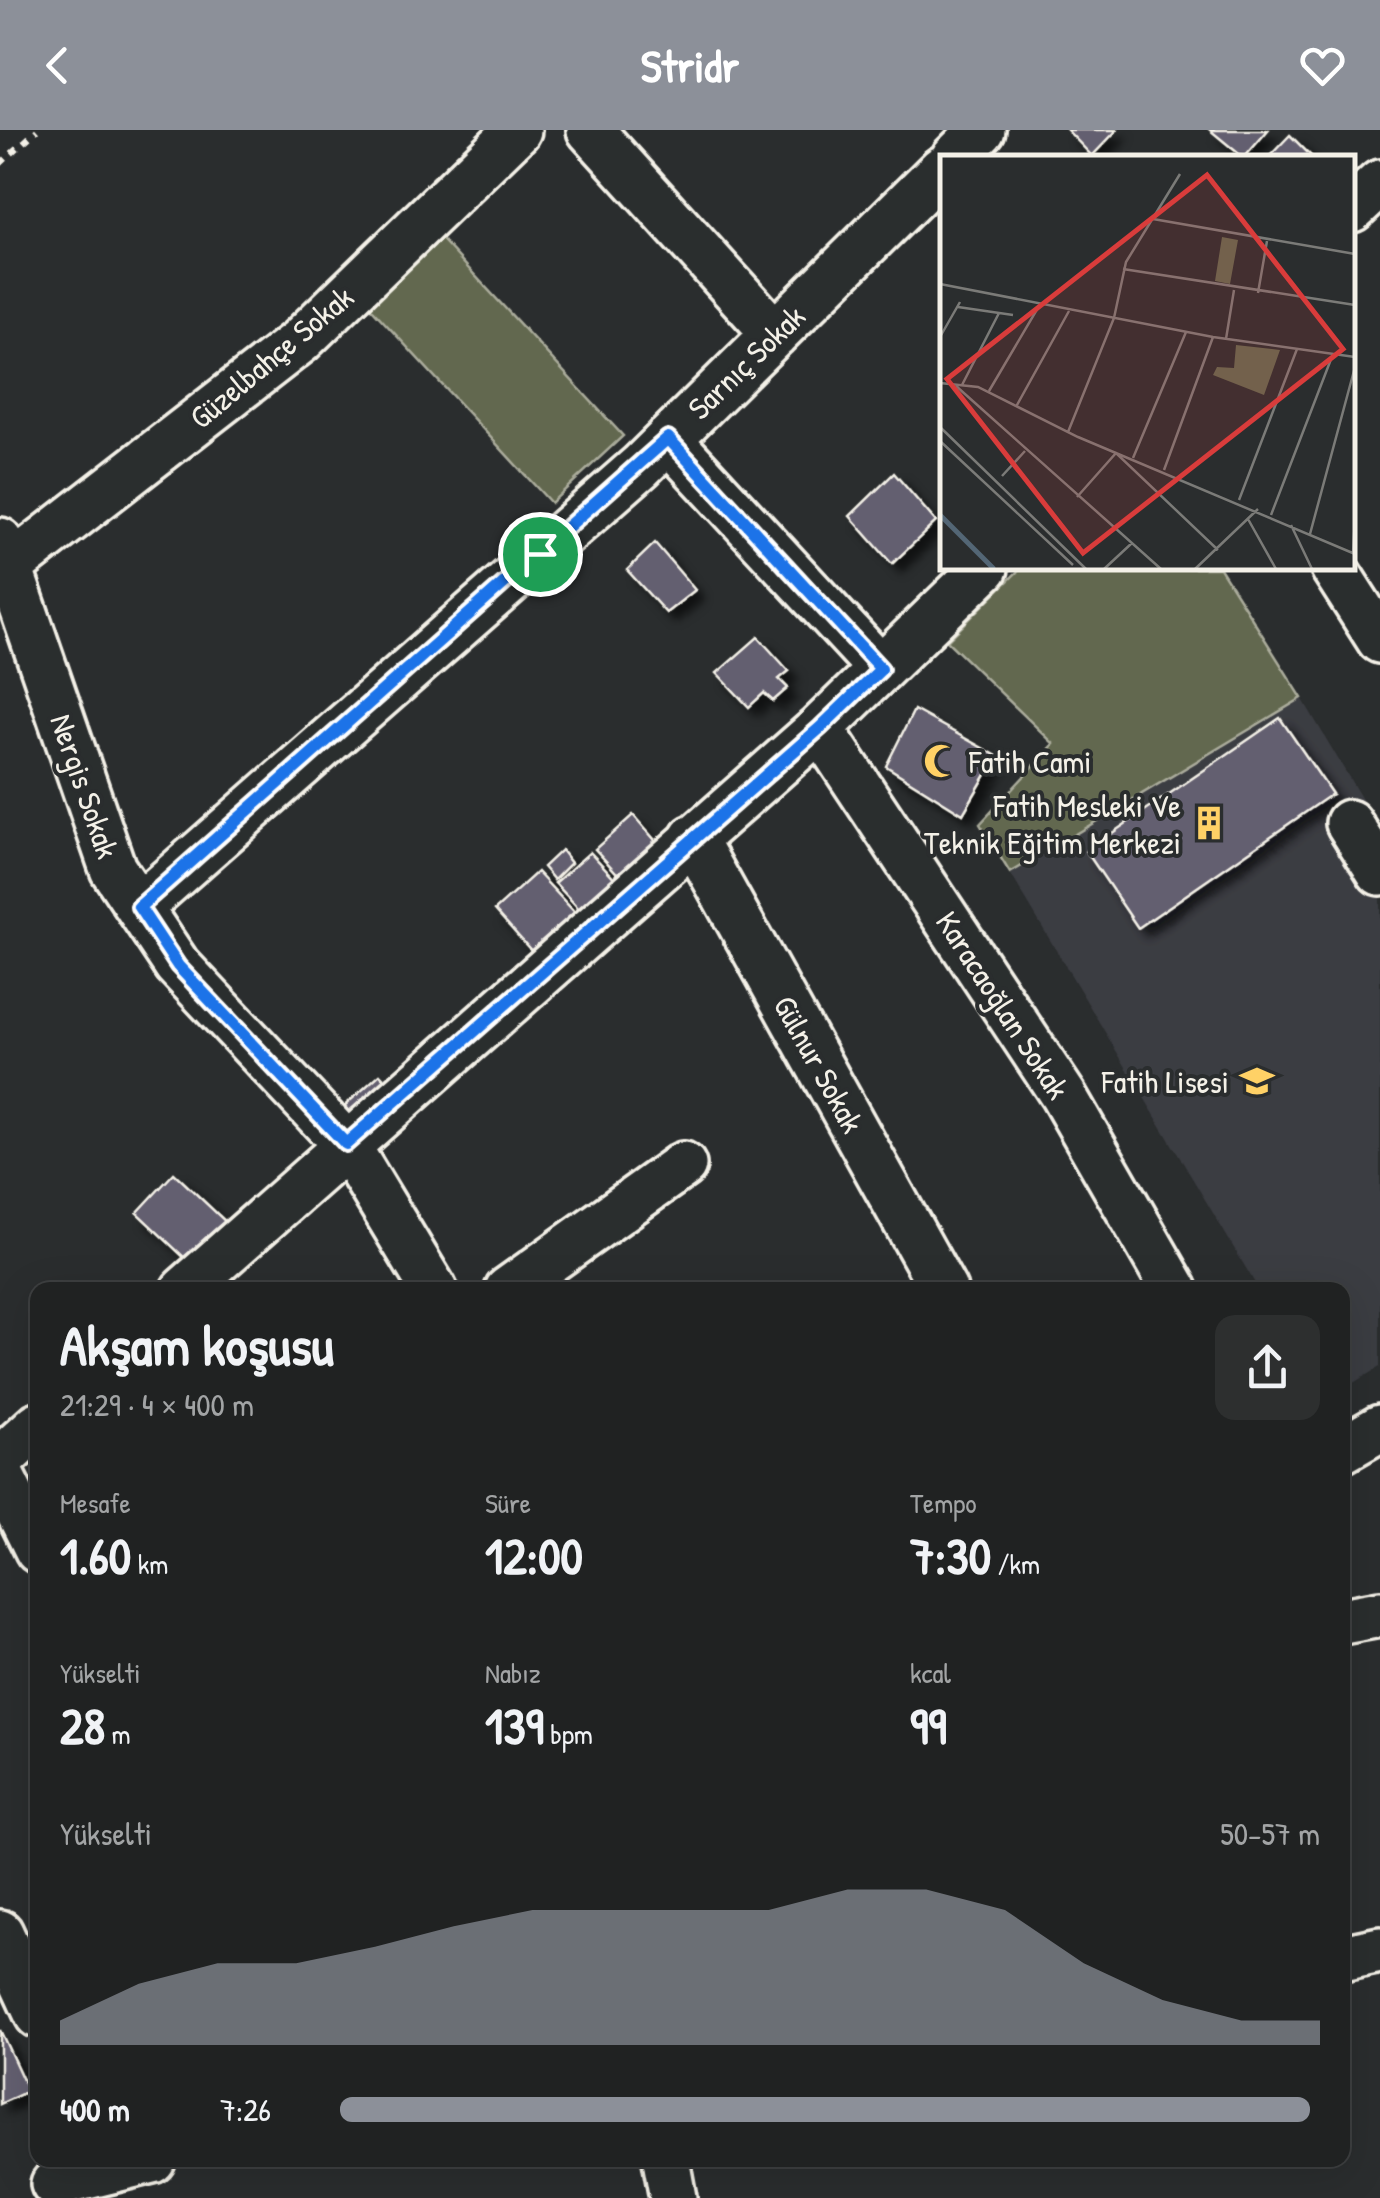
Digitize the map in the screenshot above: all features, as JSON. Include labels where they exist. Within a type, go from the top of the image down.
[{"type":"street","name":"Güzelbahçe Sokak","points":[[4,554],[300,341],[518,130]]},
{"type":"street","points":[[590,130],[775,334]]},
{"type":"street","points":[[957,155],[982,130]]},
{"type":"street","name":"Sarnıç Sokak","points":[[139,907],[668,438],[940,171]]},
{"type":"street","points":[[668,438],[881,669]]},
{"type":"street","name":"Nergis Sokak","points":[[4,554],[113,869],[178,966],[346,1144],[429,1282]]},
{"type":"street","points":[[193,1282],[820,728],[983,570]]},
{"type":"street","points":[[1335,570],[1380,640]]},
{"type":"street","name":"Karacaoğlan Sokak","points":[[820,728],[1063,1095],[1170,1282]]},
{"type":"street","points":[[1349,823],[1380,872]]},
{"type":"street","name":"Gülnur Sokak","points":[[694,838],[940,1282]]},
{"type":"street","points":[[519,1282],[683,1166]]},
{"type":"street","points":[[1350,1445],[1380,1428]]},
{"type":"street","points":[[0,1460],[30,1433]]},
{"type":"street","points":[[0,1474],[30,1534]]},
{"type":"street","points":[[1350,1620],[1380,1614]]},
{"type":"street","points":[[0,1933],[30,1997]]},
{"type":"street","points":[[1350,1956],[1380,1950]]},
{"type":"street","points":[[58,2181],[121,2167]]},
{"type":"street","points":[[667,2167],[673,2198]]},
{"type":"path","points":[[0,164],[37,130]]},
{"type":"shaded area","name":"Fatih Lisesi","points":[[1302,698],[1380,830],[1380,1367],[1350,1385],[1350,1282],[1254,1282],[1010,873]]},
{"type":"green space","points":[[434,231],[623,436],[551,503],[362,298]]},
{"type":"green space","points":[[1019,570],[1221,570],[1302,698],[1010,873],[980,824],[1054,744],[947,641]]},
{"type":"building","points":[[1067,130],[1117,130],[1093,155]]},
{"type":"building","points":[[1210,130],[1268,130],[1247,155],[1240,155]]},
{"type":"building","points":[[1290,135],[1310,155],[1271,155]]},
{"type":"building","points":[[894,473],[936,522],[892,564],[850,516]]},
{"type":"building","points":[[655,543],[695,590],[666,613],[627,570]]},
{"type":"building","points":[[758,637],[789,671],[779,679],[788,688],[773,701],[764,693],[749,707],[717,673]]},
{"type":"building","name":"Fatih Cami","points":[[914,710],[997,756],[963,814],[886,766]]},
{"type":"building","name":"Fatih Mesleki Ve Teknik Eğitim Merkezi","points":[[1280,718],[1332,794],[1138,928],[1086,851]]},
{"type":"building","points":[[633,815],[668,855],[624,881],[595,849]]},
{"type":"building","points":[[561,850],[571,863],[554,880],[543,867]]},
{"type":"building","points":[[590,852],[619,883],[583,913],[555,883]]},
{"type":"building","points":[[537,872],[580,918],[536,956],[495,910]]},
{"type":"building","points":[[380,1074],[397,1092],[358,1126],[342,1108]]},
{"type":"building","points":[[174,1173],[228,1224],[189,1262],[137,1213]]},
{"type":"building","points":[[0,2030],[28,2091],[0,2104]]},
{"type":"place","name":"Fatih Cami","points":[[941,761]]},
{"type":"place","name":"Fatih Mesleki Ve Teknik Eğitim Merkezi","points":[[1209,823]]},
{"type":"place","name":"Fatih Lisesi","points":[[1257,1081]]},
{"type":"route","points":[[668,438],[881,669],[820,728],[346,1144],[178,966],[139,907],[540,554],[668,438]]}]
